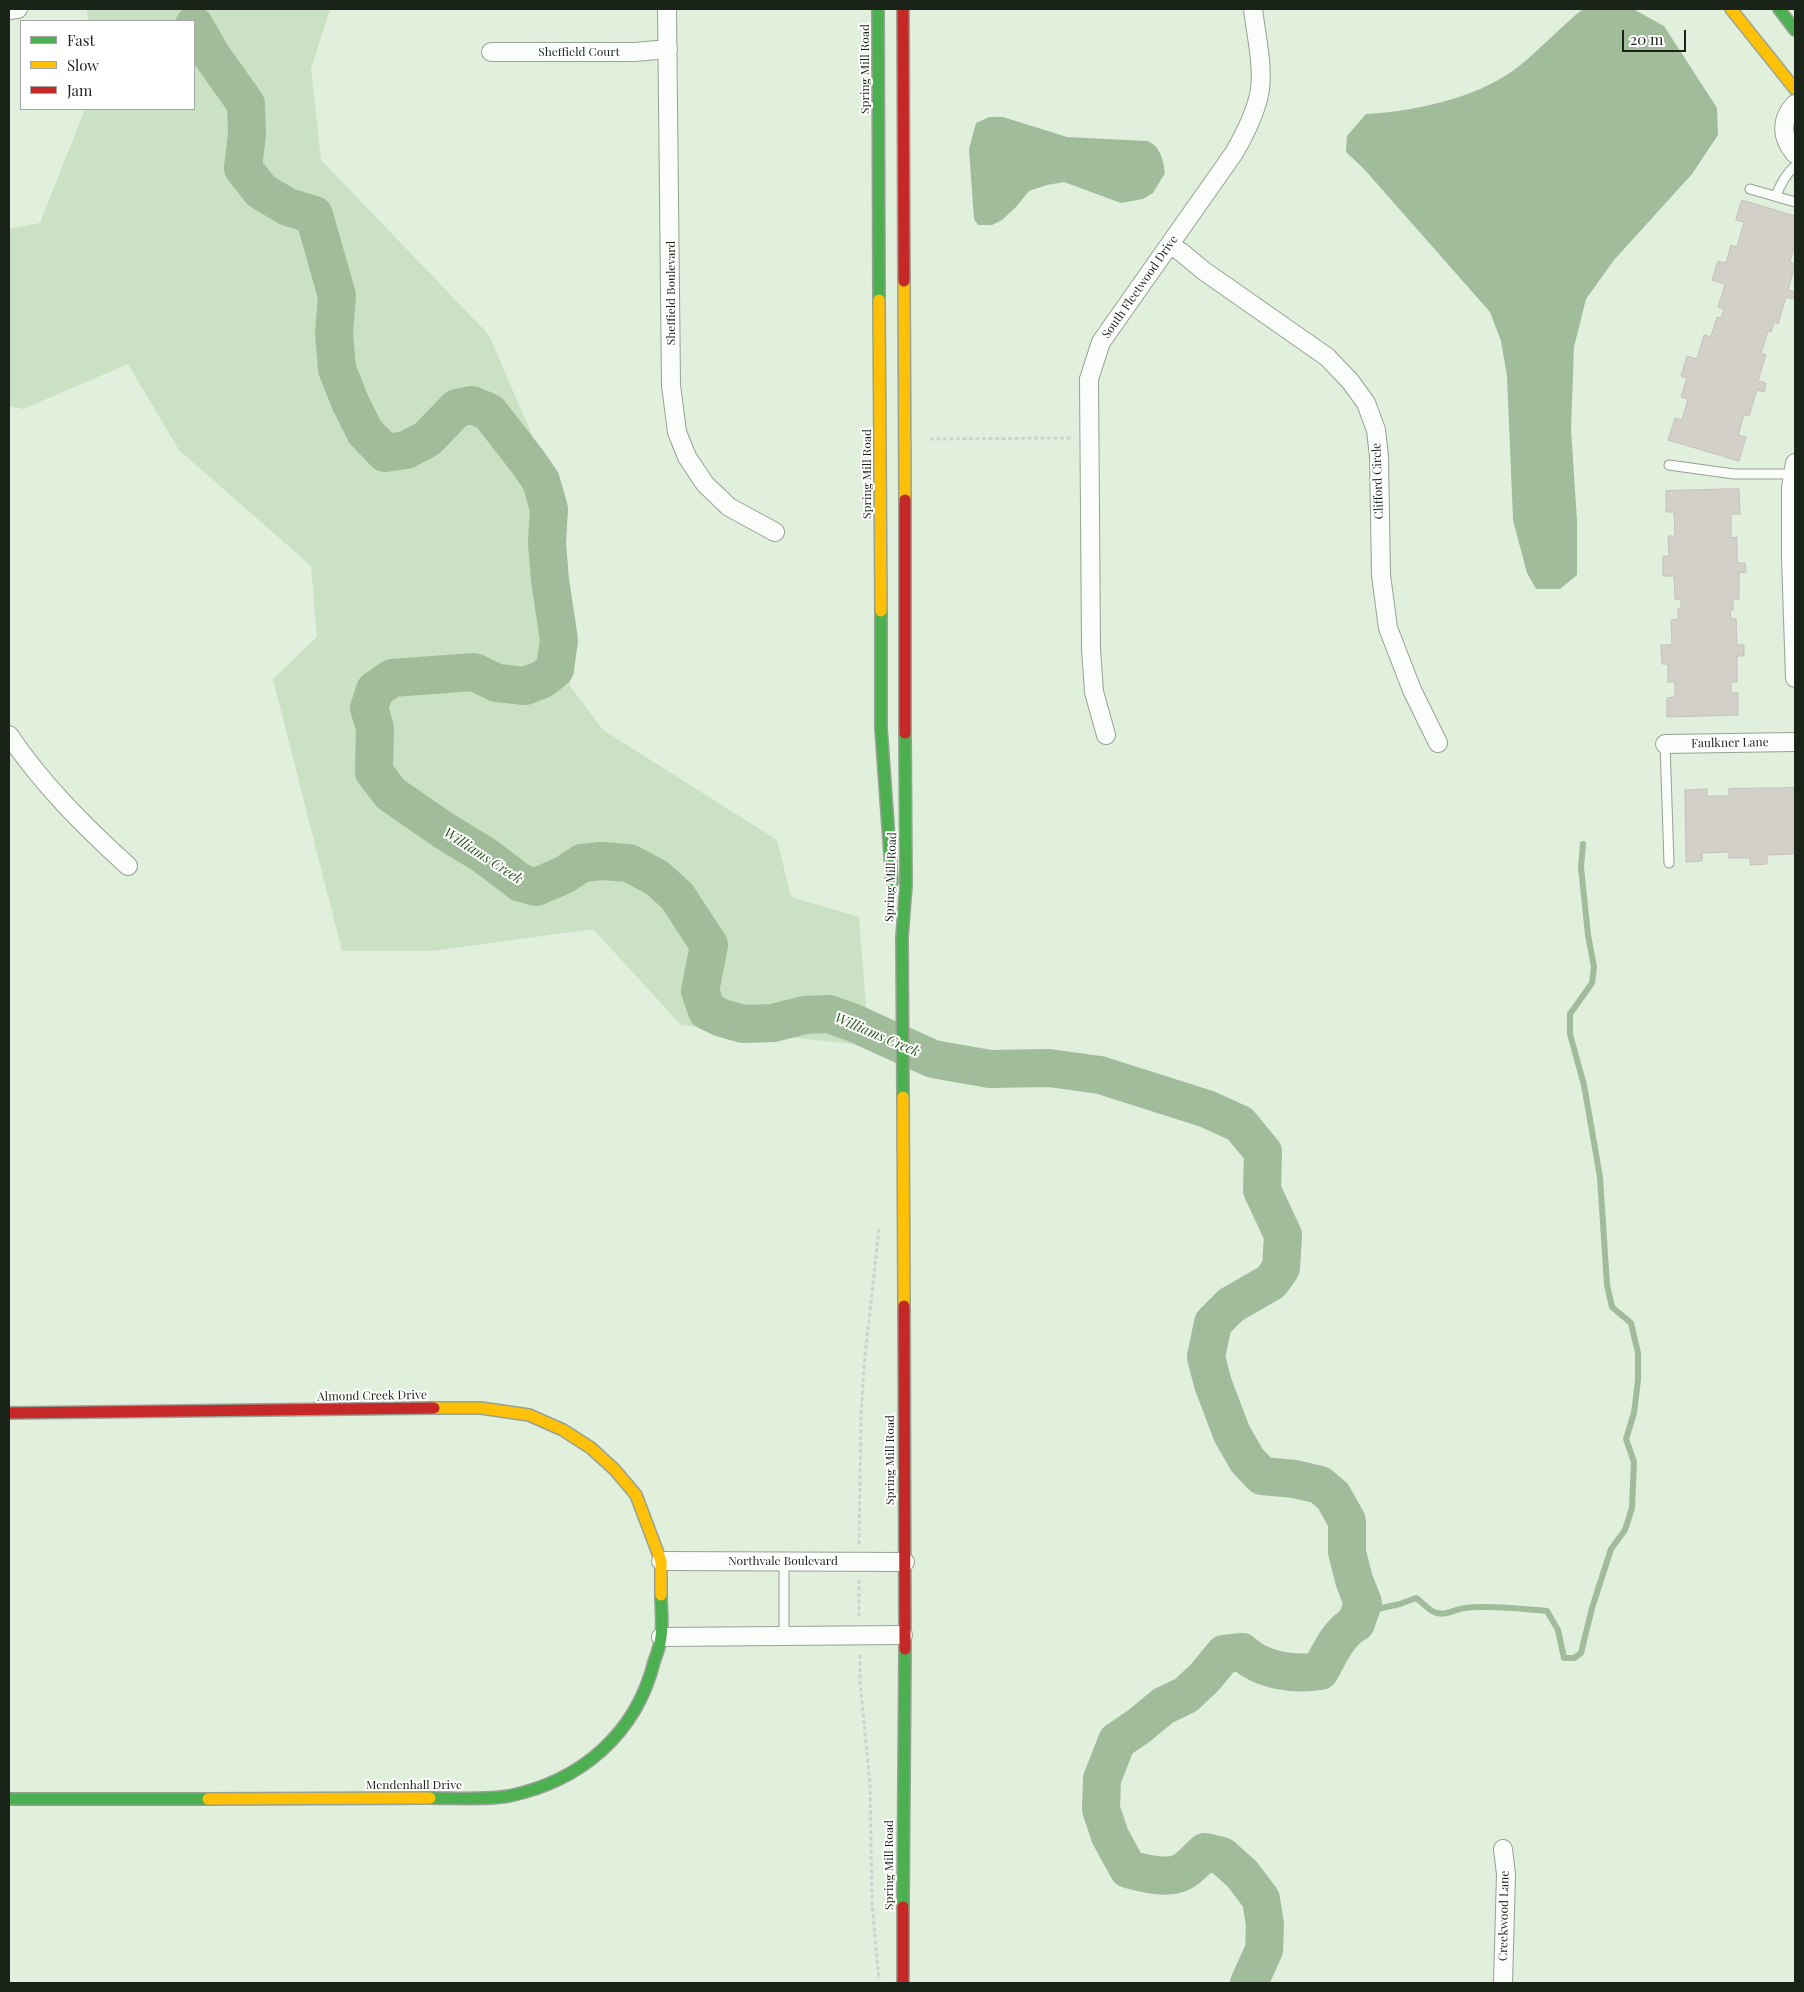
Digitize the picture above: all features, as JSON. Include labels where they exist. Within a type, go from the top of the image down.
[{"type":"street","points":[[9,10],[18,9]]},
{"type":"street","name":"Sheffield Boulevard","points":[[667,9],[671,385],[677,432],[687,457],[705,484],[729,507],[775,532]]},
{"type":"street","name":"Spring Mill Road","points":[[878,9],[881,728],[892,883],[902,937]]},
{"type":"street","name":"Spring Mill Road","points":[[903,9],[906,885],[902,937],[905,1562],[903,1634],[903,1983]]},
{"type":"street","name":"South Fleetwood Drive","points":[[1106,735],[1094,692],[1091,648],[1090,379],[1101,342],[1170,245],[1246,132],[1260,90],[1260,65],[1253,9]]},
{"type":"street","points":[[1731,9],[1795,89]]},
{"type":"street","points":[[1779,9],[1795,30]]},
{"type":"street","name":"Sheffield Court","points":[[491,52],[635,52],[668,49]]},
{"type":"street","points":[[1795,104],[1788,111],[1783,129],[1786,140],[1795,154]]},
{"type":"street","name":"Clifford Circle","points":[[1170,245],[1327,357],[1350,381],[1366,403],[1376,430],[1379,456],[1381,575],[1388,628],[1412,690],[1438,743]]},
{"type":"street","points":[[1794,468],[1791,488],[1791,558],[1795,678]]},
{"type":"street","points":[[9,735],[38,773],[71,811],[128,866]]},
{"type":"street","name":"Faulkner Lane","points":[[1665,744],[1795,742]]},
{"type":"street","name":"Almond Creek Drive","points":[[9,1413],[481,1408],[529,1415],[563,1430],[591,1448],[615,1470],[636,1495],[661,1561]]},
{"type":"street","name":"Northvale Boulevard","points":[[661,1561],[905,1562]]},
{"type":"street","name":"Mendenhall Drive","points":[[9,1799],[463,1798],[508,1796],[549,1784],[583,1766],[610,1744],[631,1717],[646,1686],[661,1637],[661,1561]]},
{"type":"street","points":[[661,1637],[903,1634]]},
{"type":"street","name":"Creekwood Lane","points":[[1503,1849],[1506,1874],[1503,1983]]},
{"type":"lane","points":[[1776,196],[1779,187],[1790,171],[1795,154]]},
{"type":"lane","points":[[1750,189],[1795,202]]},
{"type":"lane","points":[[1669,465],[1734,474],[1794,468]]},
{"type":"lane","points":[[1665,744],[1669,863]]},
{"type":"lane","points":[[784,1561],[784,1636]]},
{"type":"path","points":[[930,439],[1090,437]]},
{"type":"path","points":[[879,1983],[872,1904],[870,1783],[860,1682],[859,1561],[862,1400],[871,1293],[880,1226]]},
{"type":"shaded area","points":[[87,9],[330,9],[311,69],[321,160],[489,335],[562,505],[570,686],[603,730],[777,840],[791,897],[859,917],[869,1046],[681,1025],[593,929],[432,951],[342,951],[273,679],[317,637],[311,566],[179,450],[128,364],[23,409],[9,406],[9,229],[40,223],[85,110],[195,110],[195,20],[88,20]]},
{"type":"shaded area","points":[[1583,9],[1633,9],[1664,26],[1717,108],[1718,135],[1692,174],[1614,260],[1586,299],[1574,347],[1571,429],[1577,520],[1577,575],[1560,589],[1536,589],[1527,573],[1513,520],[1507,376],[1501,341],[1490,312],[1364,169],[1346,152],[1347,136],[1366,114],[1423,107],[1443,102],[1463,96],[1499,80],[1523,63]]},
{"type":"shaded area","points":[[989,117],[1003,117],[1067,137],[1147,141],[1152,143],[1158,150],[1165,173],[1153,193],[1143,199],[1121,203],[1064,182],[1047,185],[1029,191],[1002,220],[992,225],[978,225],[974,219],[969,149],[976,123]]},
{"type":"building","points":[[1742,200],[1795,216],[1795,243],[1790,262],[1795,265],[1788,290],[1795,292],[1793,299],[1786,297],[1778,324],[1774,322],[1771,332],[1768,331],[1761,353],[1766,355],[1758,381],[1766,383],[1764,392],[1757,390],[1749,416],[1744,415],[1738,435],[1746,437],[1739,461],[1668,440],[1675,418],[1682,420],[1688,399],[1681,397],[1687,378],[1681,376],[1687,356],[1697,359],[1704,335],[1711,337],[1717,317],[1721,318],[1724,309],[1718,307],[1725,284],[1712,280],[1718,261],[1726,263],[1731,245],[1737,247],[1744,222],[1736,220]]},
{"type":"building","points":[[1739,489],[1740,514],[1731,514],[1731,538],[1737,537],[1737,563],[1745,563],[1746,572],[1739,573],[1739,599],[1733,600],[1733,610],[1730,610],[1731,619],[1736,619],[1737,645],[1744,645],[1744,656],[1737,656],[1737,682],[1731,682],[1731,693],[1738,693],[1738,715],[1667,717],[1667,698],[1675,697],[1675,682],[1668,682],[1668,664],[1662,664],[1661,645],[1672,645],[1671,620],[1678,619],[1681,599],[1675,600],[1674,576],[1663,576],[1663,556],[1669,556],[1668,536],[1675,536],[1674,512],[1666,512],[1666,491]]},
{"type":"building","points":[[1794,788],[1795,848],[1793,848],[1793,854],[1767,855],[1767,864],[1750,865],[1750,858],[1729,858],[1729,852],[1702,853],[1702,861],[1686,862],[1685,790],[1707,789],[1707,796],[1729,796],[1729,789]]},
{"type":"waterway","name":"Williams Creek","points":[[195,27],[212,56],[246,104],[247,134],[243,168],[261,191],[288,207],[314,215],[337,296],[334,333],[337,369],[350,402],[365,432],[385,453],[406,450],[427,439],[457,408],[472,405],[489,412],[541,481],[549,509],[547,543],[550,580],[559,640],[555,669],[543,679],[525,686],[497,683],[474,672],[392,678],[375,690],[369,708],[375,728],[374,772],[391,794],[443,830],[484,855],[521,883],[536,887],[564,875],[582,863],[601,861],[629,863],[657,878],[677,896],[709,945],[700,991],[707,1011],[722,1018],[743,1024],[773,1023],[805,1015],[829,1014],[854,1023],[933,1059],[990,1069],[1049,1068],[1100,1075],[1207,1109],[1240,1124],[1263,1152],[1262,1190],[1283,1235],[1281,1268],[1271,1282],[1231,1305],[1213,1323],[1206,1357],[1213,1384],[1232,1434],[1247,1460],[1262,1476],[1295,1479],[1320,1485],[1333,1496],[1347,1521],[1347,1552],[1354,1580],[1363,1603],[1356,1623],[1339,1638],[1320,1671],[1289,1672],[1259,1664],[1242,1652],[1224,1654],[1205,1677],[1186,1695],[1163,1706],[1117,1741],[1102,1779],[1101,1809],[1110,1836],[1128,1869],[1162,1876],[1176,1874],[1188,1868],[1205,1852],[1222,1856],[1242,1874],[1261,1899],[1265,1925],[1264,1950],[1249,1983]]},
{"type":"waterway","points":[[1359,1613],[1400,1604],[1416,1598],[1430,1610],[1442,1614],[1465,1608],[1485,1607],[1547,1611],[1558,1630],[1564,1658],[1574,1658],[1581,1653],[1592,1608],[1611,1549],[1625,1530],[1632,1508],[1634,1462],[1626,1439],[1634,1413],[1638,1380],[1638,1353],[1631,1323],[1612,1307],[1607,1285],[1600,1177],[1584,1085],[1570,1034],[1570,1014],[1592,983],[1594,967],[1588,935],[1581,867],[1583,844]]},
{"type":"traffic: fast","points":[[878,9],[879,300]]},
{"type":"traffic: fast","points":[[1779,9],[1795,30]]},
{"type":"traffic: fast","points":[[881,611],[881,728],[892,882]]},
{"type":"traffic: fast","points":[[903,1097],[902,937],[906,885],[905,733]]},
{"type":"traffic: fast","points":[[430,1798],[500,1797],[535,1789],[560,1779],[582,1766],[602,1750],[619,1732],[634,1711],[646,1688],[661,1640],[661,1595]]},
{"type":"traffic: fast","points":[[903,1907],[905,1649]]},
{"type":"traffic: fast","points":[[9,1799],[208,1799]]},
{"type":"traffic: slow","points":[[1731,9],[1795,89]]},
{"type":"traffic: slow","points":[[904,281],[905,500]]},
{"type":"traffic: slow","points":[[879,300],[881,611]]},
{"type":"traffic: slow","points":[[903,1097],[904,1306]]},
{"type":"traffic: slow","points":[[434,1408],[481,1408],[529,1415],[563,1430],[591,1448],[615,1470],[636,1495],[661,1561],[661,1595]]},
{"type":"traffic: slow","points":[[208,1799],[430,1798]]},
{"type":"traffic: jam","points":[[903,9],[904,281]]},
{"type":"traffic: jam","points":[[905,500],[905,733]]},
{"type":"traffic: jam","points":[[904,1306],[905,1649]]},
{"type":"traffic: jam","points":[[9,1413],[434,1408]]},
{"type":"traffic: jam","points":[[903,1907],[903,1983]]}]
